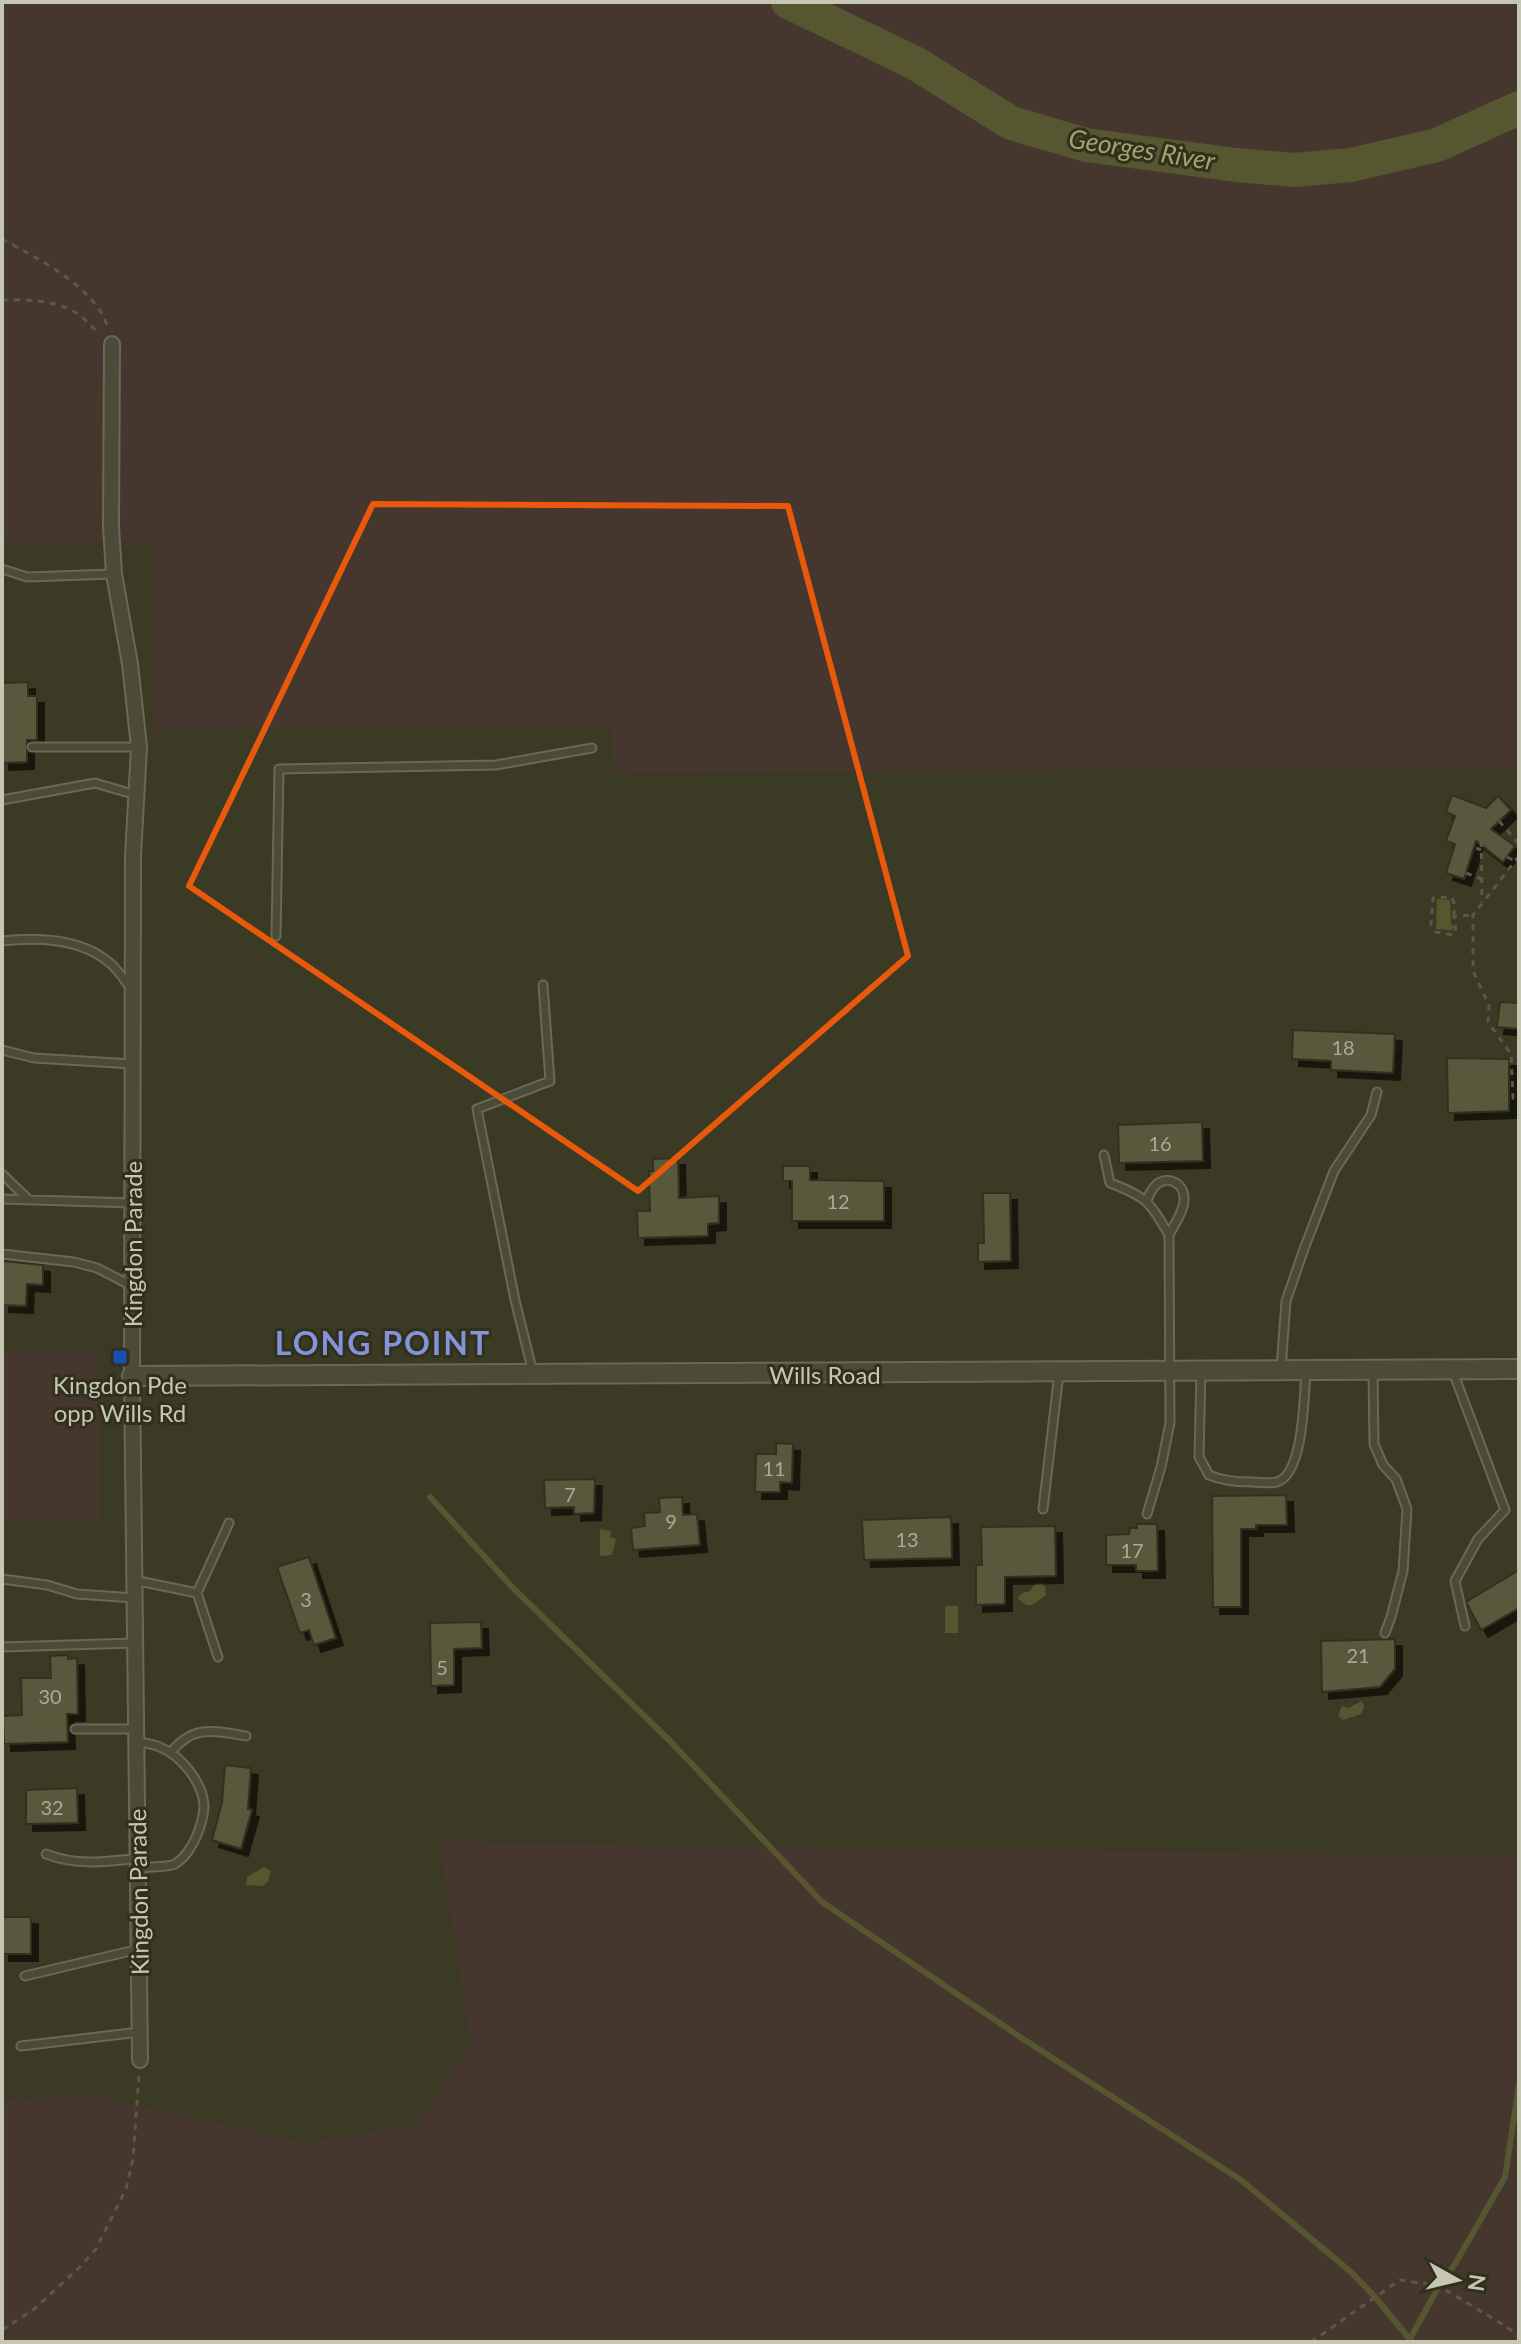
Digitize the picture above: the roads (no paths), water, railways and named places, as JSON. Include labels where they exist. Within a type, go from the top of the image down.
[{"type":"street","name":"Kingdon Parade","points":[[112,344],[111,527],[114,574],[130,664],[139,747],[133,856],[132,1376],[140,2060]]},
{"type":"street","name":"Wills Road","points":[[132,1376],[1519,1369]]},
{"type":"lane","points":[[2,569],[27,577],[114,574]]},
{"type":"lane","points":[[32,747],[139,747]]},
{"type":"lane","points":[[276,936],[279,769],[496,765],[592,748]]},
{"type":"lane","points":[[2,800],[95,783],[136,795]]},
{"type":"lane","points":[[2,941],[59,941],[94,953],[111,964],[132,991]]},
{"type":"lane","points":[[534,1375],[515,1300],[477,1109],[550,1081],[543,985]]},
{"type":"lane","points":[[2,1050],[34,1058],[132,1064]]},
{"type":"lane","points":[[1281,1371],[1286,1301],[1290,1288],[1334,1171],[1371,1115],[1377,1092]]},
{"type":"lane","points":[[1104,1155],[1110,1183],[1140,1194],[1154,1209],[1169,1235]]},
{"type":"lane","points":[[2,1174],[29,1200]]},
{"type":"lane","points":[[1147,1201],[1159,1182],[1166,1180],[1175,1182],[1185,1195],[1169,1235],[1170,1423],[1147,1514]]},
{"type":"lane","points":[[2,1199],[132,1203]]},
{"type":"lane","points":[[2,1254],[74,1262],[97,1268],[132,1286]]},
{"type":"lane","points":[[1373,1370],[1374,1444],[1383,1465],[1396,1479],[1407,1509],[1403,1571],[1385,1633]]},
{"type":"lane","points":[[1452,1370],[1505,1510],[1478,1539],[1455,1581],[1465,1626]]},
{"type":"lane","points":[[1201,1372],[1199,1457],[1209,1475],[1224,1482],[1278,1482],[1287,1475],[1298,1447],[1306,1371]]},
{"type":"lane","points":[[1043,1509],[1059,1373]]},
{"type":"lane","points":[[218,1657],[197,1593],[229,1523]]},
{"type":"lane","points":[[2,1579],[47,1585],[77,1594],[134,1598]]},
{"type":"lane","points":[[134,1580],[197,1593]]},
{"type":"lane","points":[[2,1647],[135,1643]]},
{"type":"lane","points":[[46,1854],[64,1861],[172,1866],[194,1844],[202,1822],[204,1803],[198,1783],[171,1752],[136,1735],[75,1729]]},
{"type":"lane","points":[[171,1752],[180,1741],[206,1730],[246,1736]]},
{"type":"lane","points":[[25,1976],[139,1949]]},
{"type":"lane","points":[[21,2046],[140,2032]]},
{"type":"waterway","name":"Georges River","points":[[788,2],[915,63],[1011,123],[1086,145],[1294,170],[1351,165],[1437,145],[1519,108]]},
{"type":"waterway","points":[[430,1497],[512,1587],[671,1742],[822,1902],[1020,2037],[1241,2180],[1351,2272],[1412,2342]]},
{"type":"waterway","points":[[1410,2339],[1505,2177],[1519,2085]]},
{"type":"place","name":"Kingdon Pde opp Wills Rd","points":[[120,1357]]},
{"type":"district","name":"LONG POINT","points":[[383,1342]]}]
